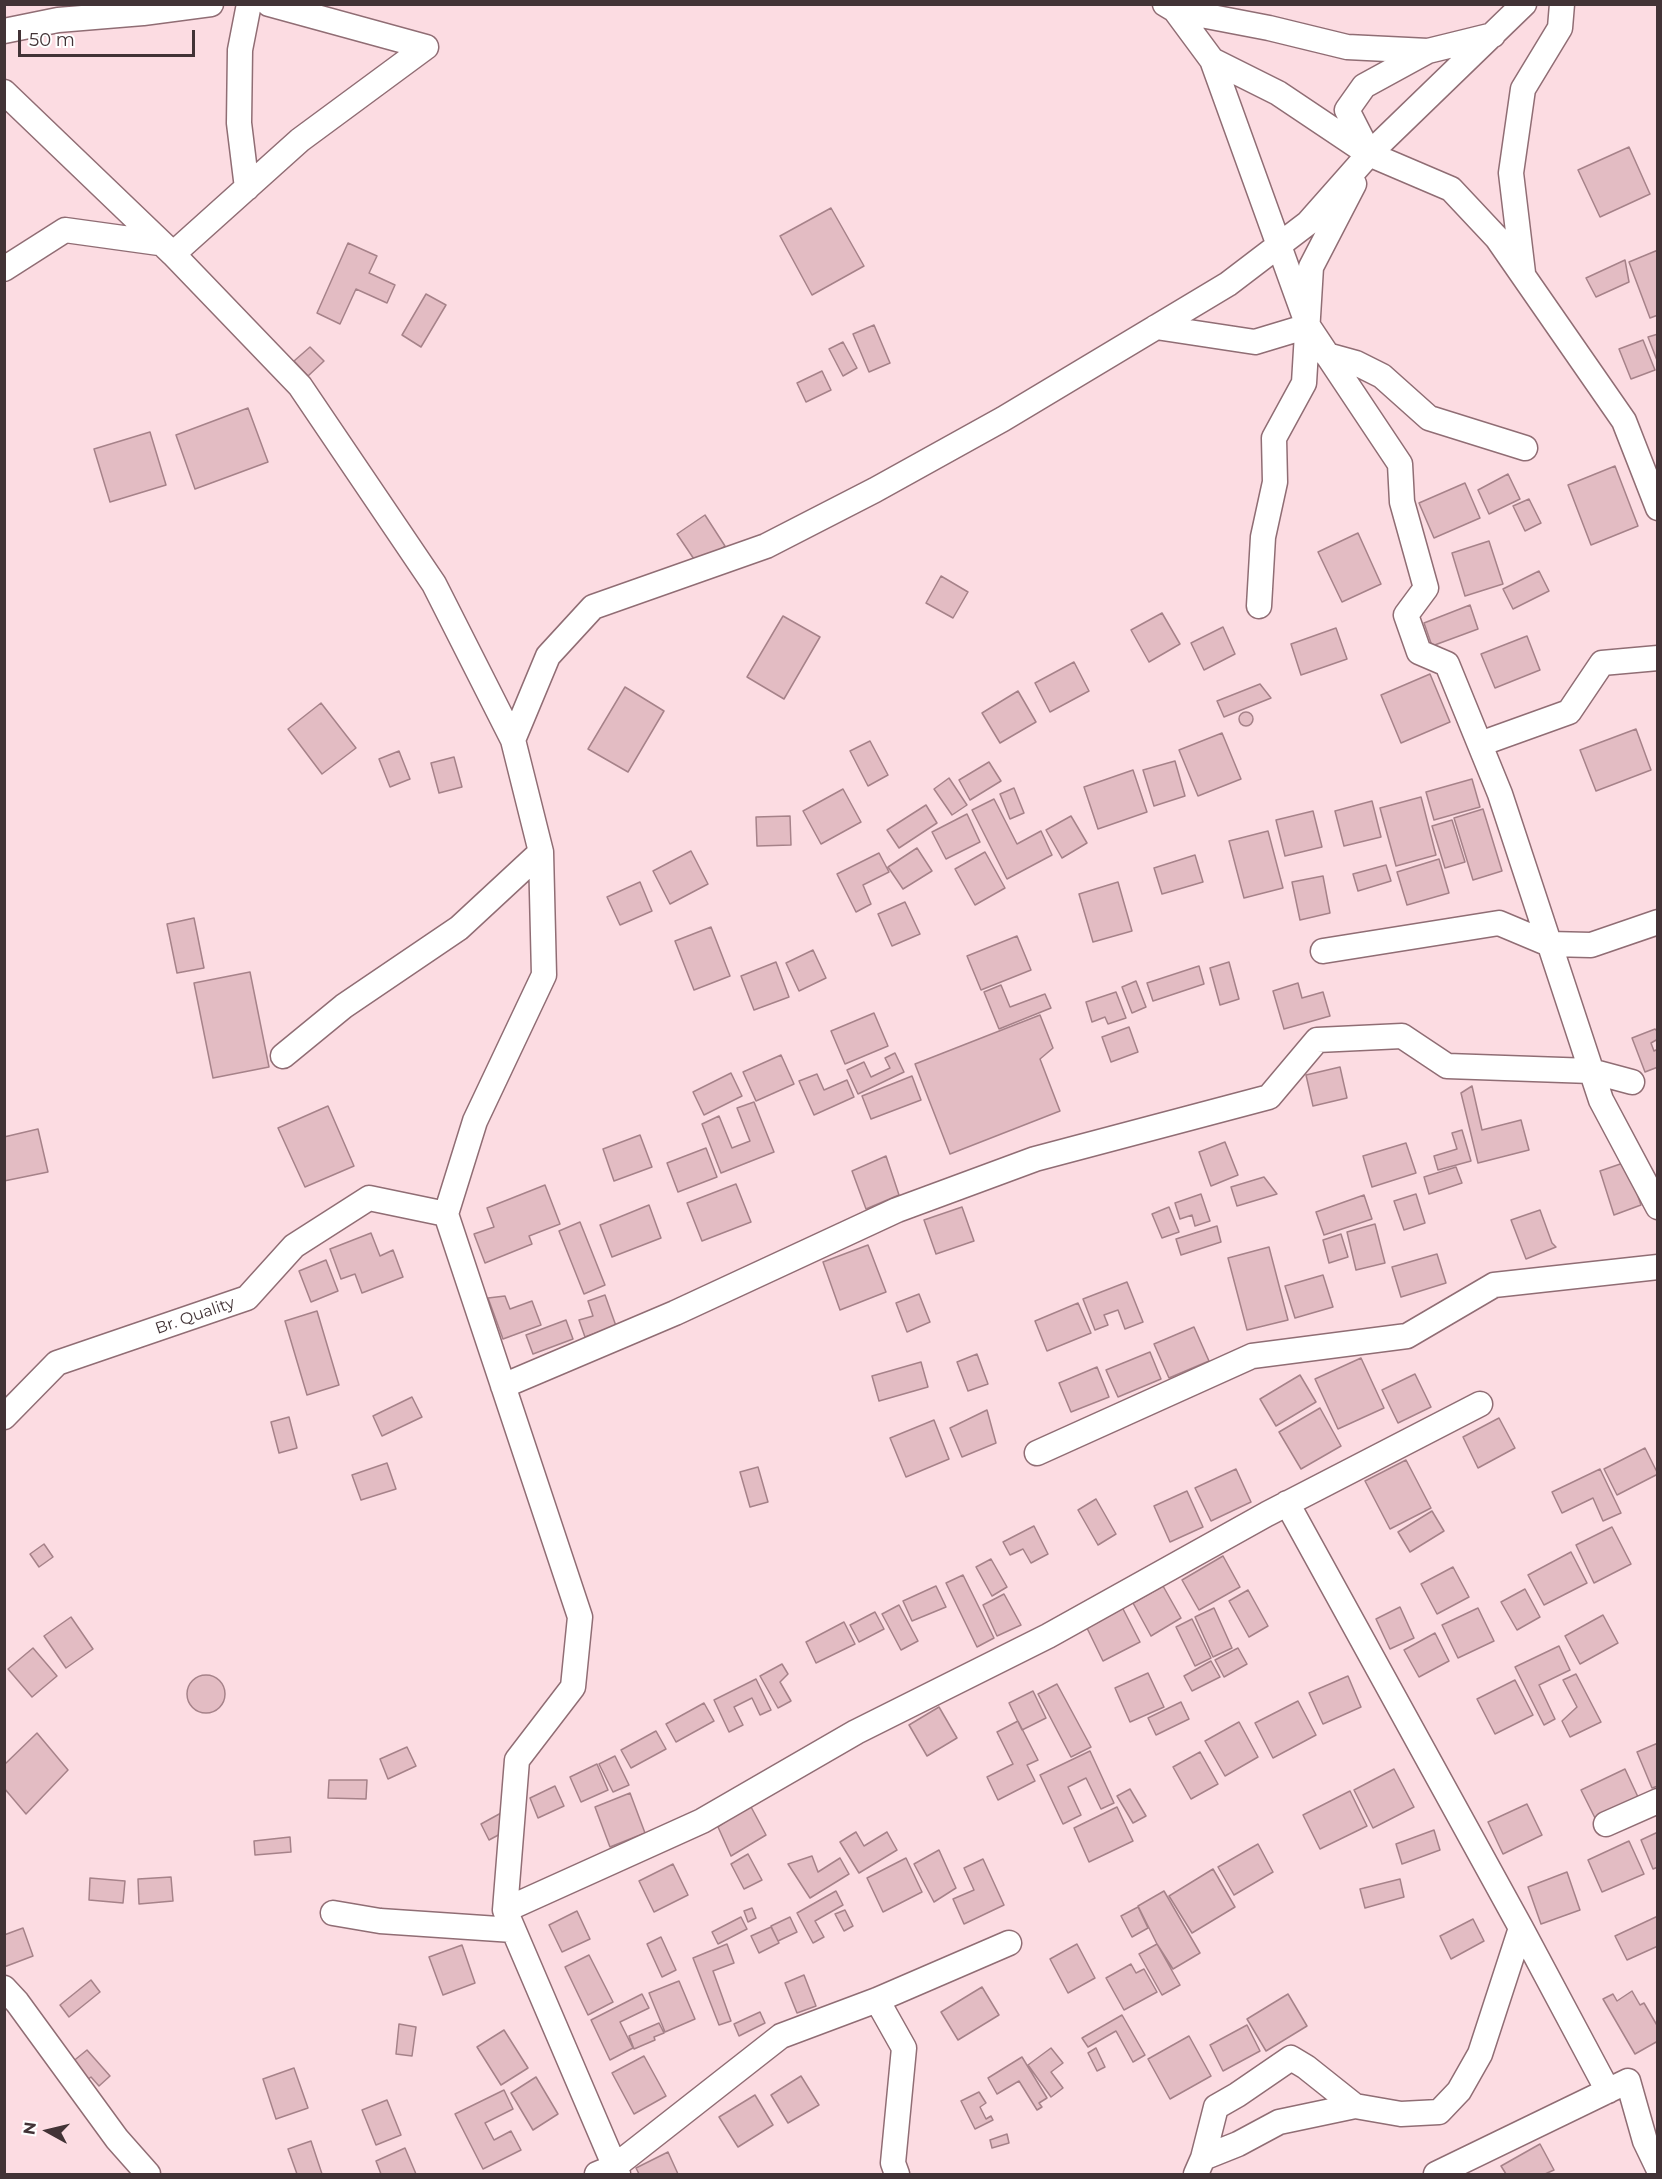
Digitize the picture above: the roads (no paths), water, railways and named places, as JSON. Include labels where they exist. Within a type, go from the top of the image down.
[{"type":"street","points":[[4,31],[57,20],[143,13],[211,4]]},
{"type":"street","points":[[247,188],[239,123],[240,50],[249,4]]},
{"type":"street","points":[[4,268],[65,230],[166,249],[247,188],[300,140],[426,47],[269,4]]},
{"type":"street","points":[[513,740],[548,656],[593,607],[766,546],[875,490],[1003,419],[1228,284],[1308,223],[1369,154],[1524,4]]},
{"type":"street","points":[[1523,276],[1511,172],[1522,88],[1560,28],[1562,4]]},
{"type":"street","points":[[1170,7],[1347,47],[1428,51]]},
{"type":"street","points":[[1170,7],[1212,60],[1308,326],[1400,464],[1402,502],[1426,588],[1406,615],[1419,652],[1447,664],[1500,794],[1600,1100],[1658,1207]]},
{"type":"street","points":[[1369,154],[1347,110],[1364,86],[1428,51],[1494,35]]},
{"type":"street","points":[[1212,60],[1278,93],[1369,154],[1451,189],[1497,238],[1624,421],[1658,508]]},
{"type":"street","points":[[4,92],[166,249],[300,386],[434,584],[513,740],[541,852],[544,975],[475,1121],[446,1214],[580,1617],[573,1687],[517,1760],[509,1920],[610,2172],[781,2036],[877,2000],[1009,1943]]},
{"type":"street","points":[[1259,606],[1263,537],[1275,482],[1275,438],[1304,383],[1311,267],[1369,154]]},
{"type":"street","points":[[1156,327],[1255,342],[1308,326]]},
{"type":"street","points":[[1327,356],[1356,363],[1383,376],[1429,418],[1526,448]]},
{"type":"street","points":[[1480,744],[1569,712],[1602,663],[1658,658]]},
{"type":"street","points":[[283,1056],[344,1006],[459,928],[541,852]]},
{"type":"street","points":[[1323,951],[1499,923],[1549,944],[1591,945],[1658,922]]},
{"type":"street","points":[[503,1386],[675,1313],[897,1210],[1035,1159],[1269,1097],[1317,1040],[1402,1036],[1447,1066],[1591,1071],[1632,1082]]},
{"type":"street","name":"Br. Quality","points":[[4,1417],[57,1363],[247,1298],[294,1246],[369,1198],[446,1214]]},
{"type":"street","points":[[1037,1453],[1252,1356],[1407,1336],[1494,1285],[1658,1267]]},
{"type":"street","points":[[333,1913],[380,1921],[509,1920],[702,1821],[856,1732],[1048,1636],[1287,1503],[1480,1404]]},
{"type":"street","points":[[1287,1503],[1608,2091]]},
{"type":"street","points":[[1606,1824],[1658,1801]]},
{"type":"street","points":[[1199,2166],[1279,2122],[1355,2106],[1401,2114],[1439,2112],[1458,2091],[1480,2054],[1521,1928]]},
{"type":"street","points":[[4,1988],[17,2002],[117,2139],[148,2175]]},
{"type":"street","points":[[877,2000],[904,2048],[893,2163],[897,2175]]},
{"type":"street","points":[[1199,2166],[1216,2107],[1291,2058],[1355,2106]]},
{"type":"street","points":[[1436,2175],[1628,2081],[1645,2141],[1658,2168]]}]
